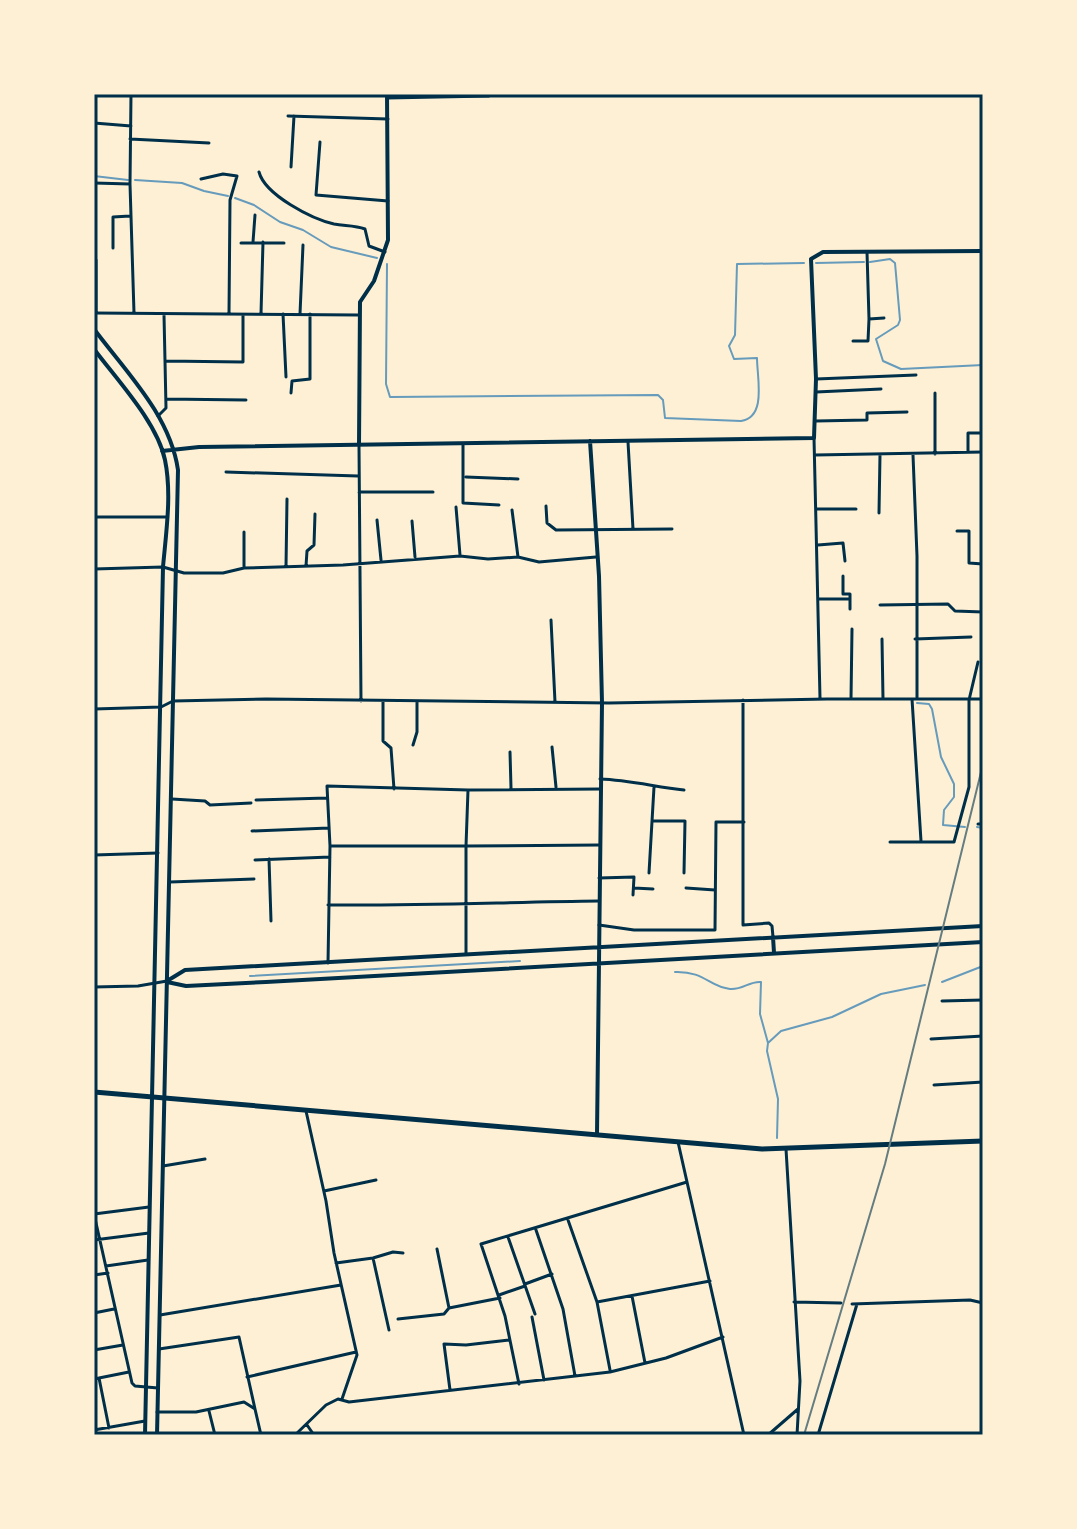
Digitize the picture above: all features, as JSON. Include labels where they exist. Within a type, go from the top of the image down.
[{"type":"main road","points":[[94,1092],[786,1149],[983,1141]]},
{"type":"street","points":[[131,94],[130,216],[134,313]]},
{"type":"street","points":[[361,701],[358,315],[360,302],[374,281],[388,240],[387,96],[489,94]]},
{"type":"street","points":[[687,94],[711,94]]},
{"type":"street","points":[[288,116],[388,119]]},
{"type":"street","points":[[291,167],[294,116]]},
{"type":"street","points":[[94,123],[131,126]]},
{"type":"street","points":[[130,139],[209,143]]},
{"type":"street","points":[[320,142],[316,195],[388,201]]},
{"type":"street","points":[[259,172],[261,182],[268,189],[316,219],[365,229],[369,246],[385,252]]},
{"type":"street","points":[[201,179],[223,174],[237,176],[230,200],[229,314]]},
{"type":"street","points":[[94,183],[130,184]]},
{"type":"street","points":[[253,242],[255,215]]},
{"type":"street","points":[[113,248],[113,217],[130,216]]},
{"type":"street","points":[[261,314],[263,242]]},
{"type":"street","points":[[241,243],[284,243]]},
{"type":"street","points":[[300,314],[303,245]]},
{"type":"street","points":[[820,699],[814,438],[816,379],[811,259],[823,252],[983,251]]},
{"type":"street","points":[[853,341],[868,341],[867,252]]},
{"type":"street","points":[[96,260],[95,313],[358,315]]},
{"type":"street","points":[[283,314],[286,377]]},
{"type":"street","points":[[291,393],[292,381],[310,379],[310,314]]},
{"type":"street","points":[[158,416],[165,411],[166,399],[164,315]]},
{"type":"street","points":[[165,361],[243,362],[243,315]]},
{"type":"street","points":[[869,319],[884,318]]},
{"type":"street","points":[[94,329],[158,416],[174,450],[179,491],[157,1435]]},
{"type":"street","points":[[94,349],[148,422],[162,451],[167,493],[145,1435]]},
{"type":"street","points":[[816,379],[916,375]]},
{"type":"street","points":[[816,392],[881,389]]},
{"type":"street","points":[[935,393],[935,454]]},
{"type":"street","points":[[166,399],[246,400]]},
{"type":"street","points":[[816,421],[867,420],[867,413],[907,412]]},
{"type":"street","points":[[968,452],[968,433],[983,433]]},
{"type":"street","points":[[162,451],[199,447],[814,438]]},
{"type":"street","points":[[590,441],[599,576],[602,703],[597,1135]]},
{"type":"street","points":[[628,442],[633,529]]},
{"type":"street","points":[[463,444],[463,503],[499,505]]},
{"type":"street","points":[[815,455],[983,452]]},
{"type":"street","points":[[879,513],[880,455]]},
{"type":"street","points":[[913,455],[917,556],[914,699],[921,841]]},
{"type":"street","points":[[226,472],[358,476]]},
{"type":"street","points":[[464,477],[518,479]]},
{"type":"street","points":[[359,492],[433,492]]},
{"type":"street","points":[[286,568],[287,499]]},
{"type":"street","points":[[546,506],[547,523],[556,530],[672,529]]},
{"type":"street","points":[[456,507],[460,556]]},
{"type":"street","points":[[817,509],[856,509]]},
{"type":"street","points":[[512,510],[518,557]]},
{"type":"street","points":[[306,566],[307,551],[314,545],[315,514]]},
{"type":"street","points":[[94,517],[166,517]]},
{"type":"street","points":[[377,520],[381,560]]},
{"type":"street","points":[[412,521],[415,558]]},
{"type":"street","points":[[957,531],[969,531],[969,563],[983,564]]},
{"type":"street","points":[[244,532],[244,568]]},
{"type":"street","points":[[818,545],[843,543],[845,561]]},
{"type":"street","points":[[94,569],[163,567],[175,571],[223,573],[244,568],[360,564],[460,556],[488,559],[518,557],[539,562],[596,557]]},
{"type":"street","points":[[843,576],[843,594],[850,594],[850,609]]},
{"type":"street","points":[[819,599],[850,599]]},
{"type":"street","points":[[880,605],[948,604],[955,611],[983,612]]},
{"type":"street","points":[[551,620],[555,702]]},
{"type":"street","points":[[851,699],[852,629]]},
{"type":"street","points":[[915,639],[971,637]]},
{"type":"street","points":[[882,639],[883,699]]},
{"type":"street","points":[[890,842],[954,842],[970,782],[969,700],[978,662]]},
{"type":"street","points":[[94,709],[161,707],[173,701],[266,699],[602,703],[983,699]]},
{"type":"street","points":[[743,700],[743,925],[769,923],[772,926],[774,953]]},
{"type":"street","points":[[383,702],[383,741],[391,748],[394,789]]},
{"type":"street","points":[[413,745],[417,732],[417,702]]},
{"type":"street","points":[[552,747],[556,788]]},
{"type":"street","points":[[510,752],[511,789]]},
{"type":"street","points":[[600,779],[631,780],[654,787],[684,790]]},
{"type":"street","points":[[970,782],[977,782]]},
{"type":"street","points":[[328,963],[330,846],[327,786],[468,790],[600,789]]},
{"type":"street","points":[[649,873],[654,787]]},
{"type":"street","points":[[466,954],[464,902],[468,790]]},
{"type":"street","points":[[256,800],[327,798]]},
{"type":"street","points":[[170,799],[205,801],[210,805],[251,803]]},
{"type":"street","points":[[653,821],[685,821],[684,873]]},
{"type":"street","points":[[599,925],[634,930],[715,930],[716,822],[744,822]]},
{"type":"street","points":[[959,826],[967,823]]},
{"type":"street","points":[[252,831],[329,828]]},
{"type":"street","points":[[330,846],[599,845]]},
{"type":"street","points":[[94,855],[158,853]]},
{"type":"street","points":[[255,860],[330,857]]},
{"type":"street","points":[[269,859],[271,921]]},
{"type":"street","points":[[599,878],[634,877],[633,895]]},
{"type":"street","points":[[168,882],[254,879]]},
{"type":"street","points":[[634,888],[653,889]]},
{"type":"street","points":[[686,888],[715,890]]},
{"type":"street","points":[[328,905],[599,901]]},
{"type":"street","points":[[167,981],[185,970],[983,926]]},
{"type":"street","points":[[682,930],[682,942]]},
{"type":"street","points":[[94,987],[138,986],[167,981],[186,986],[983,942]]},
{"type":"street","points":[[942,1001],[983,1000]]},
{"type":"street","points":[[931,1039],[983,1036]]},
{"type":"street","points":[[934,1085],[983,1082]]},
{"type":"street","points":[[306,1110],[356,1352],[356,1362],[342,1399]]},
{"type":"street","points":[[678,1142],[744,1435]]},
{"type":"street","points":[[786,1149],[800,1381],[797,1435]]},
{"type":"street","points":[[163,1166],[205,1159]]},
{"type":"street","points":[[324,1191],[376,1180]]},
{"type":"street","points":[[519,1384],[499,1297],[481,1244],[687,1182]]},
{"type":"street","points":[[149,1207],[94,1214],[132,1383],[158,1388]]},
{"type":"street","points":[[568,1220],[597,1302],[610,1372]]},
{"type":"street","points":[[535,1229],[563,1309],[575,1376]]},
{"type":"street","points":[[94,1240],[149,1233]]},
{"type":"street","points":[[508,1237],[534,1316],[544,1380]]},
{"type":"street","points":[[437,1249],[449,1308]]},
{"type":"street","points":[[336,1263],[393,1252],[403,1253]]},
{"type":"street","points":[[373,1258],[389,1330]]},
{"type":"street","points":[[106,1266],[148,1260]]},
{"type":"street","points":[[94,1275],[108,1273]]},
{"type":"street","points":[[398,1319],[444,1314],[449,1308],[499,1297],[552,1274]]},
{"type":"street","points":[[597,1302],[710,1281]]},
{"type":"street","points":[[160,1315],[341,1285]]},
{"type":"street","points":[[632,1296],[646,1363]]},
{"type":"street","points":[[818,1435],[855,1304],[970,1300],[983,1303]]},
{"type":"street","points":[[794,1302],[841,1303]]},
{"type":"street","points":[[94,1313],[114,1309]]},
{"type":"street","points":[[159,1349],[239,1337],[261,1435]]},
{"type":"street","points":[[295,1435],[331,1401],[342,1399],[349,1402],[610,1372],[723,1337]]},
{"type":"street","points":[[450,1390],[444,1344],[510,1340]]},
{"type":"street","points":[[94,1350],[123,1345]]},
{"type":"street","points":[[247,1377],[356,1352]]},
{"type":"street","points":[[109,1428],[96,1378],[129,1372]]},
{"type":"street","points":[[157,1412],[209,1410],[240,1402],[255,1409]]},
{"type":"street","points":[[768,1435],[798,1409]]},
{"type":"street","points":[[209,1410],[215,1435]]},
{"type":"street","points":[[94,1430],[145,1421]]},
{"type":"street","points":[[307,1425],[314,1435]]},
{"type":"waterway","points":[[94,176],[128,180]]},
{"type":"waterway","points":[[135,180],[182,183],[228,196]]},
{"type":"waterway","points":[[235,198],[254,205],[280,222],[303,230],[331,247],[377,258]]},
{"type":"waterway","points":[[870,262],[890,259],[895,263],[900,320],[898,325],[876,339],[883,361],[901,369],[983,365]]},
{"type":"waterway","points":[[816,263],[864,262]]},
{"type":"waterway","points":[[387,264],[386,384],[390,397],[658,395],[663,400],[665,418],[741,421],[754,412],[759,386],[757,358],[734,359],[729,346],[735,335],[737,264],[804,263]]},
{"type":"waterway","points":[[917,703],[929,704],[932,709],[941,757],[954,784],[954,797],[944,810],[943,825],[965,827]]},
{"type":"waterway","points":[[977,827],[983,828]]},
{"type":"waterway","points":[[250,976],[520,961]]},
{"type":"waterway","points":[[942,982],[983,966]]},
{"type":"waterway","points":[[675,972],[700,976],[730,989],[761,982],[760,1014],[778,1099],[777,1138]]},
{"type":"waterway","points":[[768,1043],[781,1031],[832,1017],[881,994],[925,985]]},
{"type":"railway","points":[[804,1435],[885,1164],[983,764]]}]
